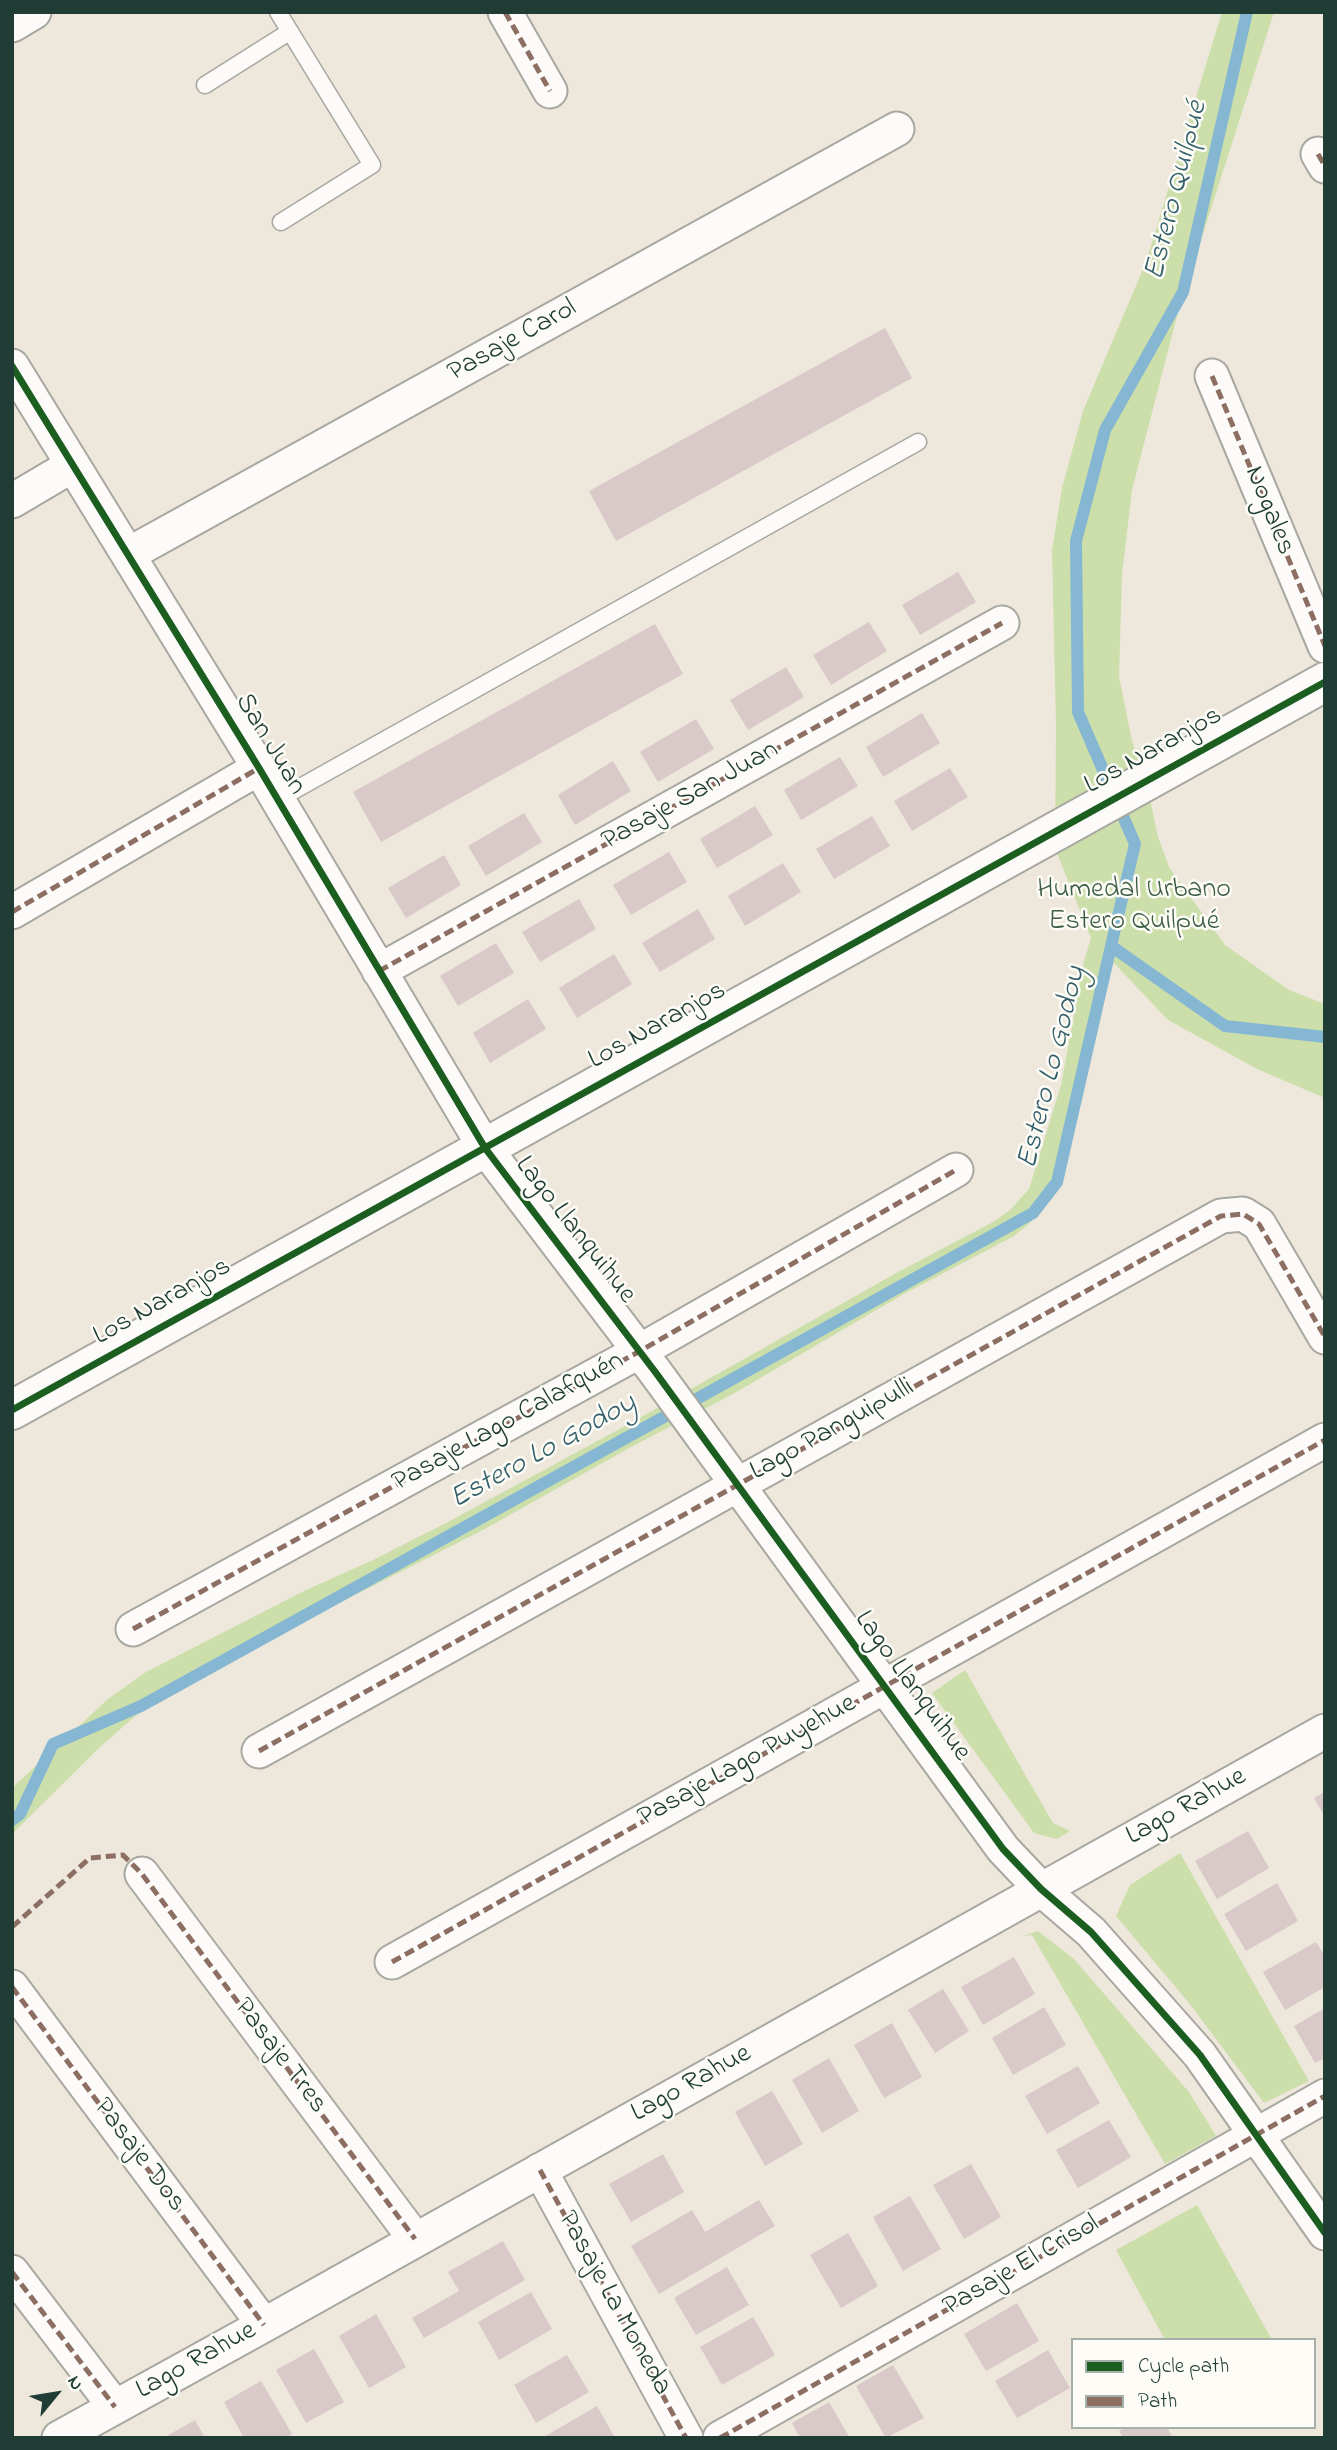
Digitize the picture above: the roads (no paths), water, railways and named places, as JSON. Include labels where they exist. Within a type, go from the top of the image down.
[{"type":"street","points":[[12,25],[34,12]]},
{"type":"street","points":[[505,12],[550,91]]},
{"type":"street","name":"Pasaje Carol","points":[[129,554],[897,129]]},
{"type":"street","name":"San Juan","points":[[12,366],[259,768],[485,1148]]},
{"type":"street","name":"Nogales","points":[[1212,376],[1325,646]]},
{"type":"street","points":[[12,501],[73,465]]},
{"type":"street","name":"Pasaje San Juan","points":[[379,971],[1002,623]]},
{"type":"street","name":"Los Naranjos","points":[[12,1410],[1324,684]]},
{"type":"street","points":[[12,912],[259,768]]},
{"type":"street","name":"Lago Llanquihue","points":[[485,1148],[648,1362],[1003,1849],[1041,1889],[1091,1933],[1191,2045],[1325,2233]]},
{"type":"street","name":"Pasaje Lago Calafquén","points":[[133,1629],[648,1362],[956,1170]]},
{"type":"street","name":"Lago Panguipulli","points":[[259,1751],[1221,1216],[1243,1214],[1259,1224],[1325,1337]]},
{"type":"street","name":"Pasaje Lago Puyehue","points":[[392,1962],[1325,1440]]},
{"type":"street","name":"Lago Rahue","points":[[59,2438],[1325,1731]]},
{"type":"street","name":"Pasaje Tres","points":[[142,1874],[415,2239]]},
{"type":"street","name":"Pasaje Dos","points":[[12,1987],[264,2325]]},
{"type":"street","name":"Pasaje El Crisol","points":[[720,2438],[1325,2096]]},
{"type":"street","name":"Pasaje La Moneda","points":[[540,2170],[686,2438]]},
{"type":"street","points":[[12,2272],[115,2407]]},
{"type":"lane","points":[[278,12],[372,165],[281,222]]},
{"type":"lane","points":[[205,85],[289,32]]},
{"type":"lane","points":[[277,800],[918,442]]},
{"type":"waterway","name":"Estero Quilpué","points":[[1247,12],[1183,292],[1105,430],[1076,541],[1078,712],[1135,844],[1111,946],[1225,1026],[1325,1037]]},
{"type":"waterway","name":"Estero Lo Godoy","points":[[12,1820],[20,1814],[53,1744],[141,1706],[1033,1213],[1057,1182],[1111,946]]},
{"type":"park label","name":"Humedal Urbano Estero Quilpué","points":[[1134,907]]}]
